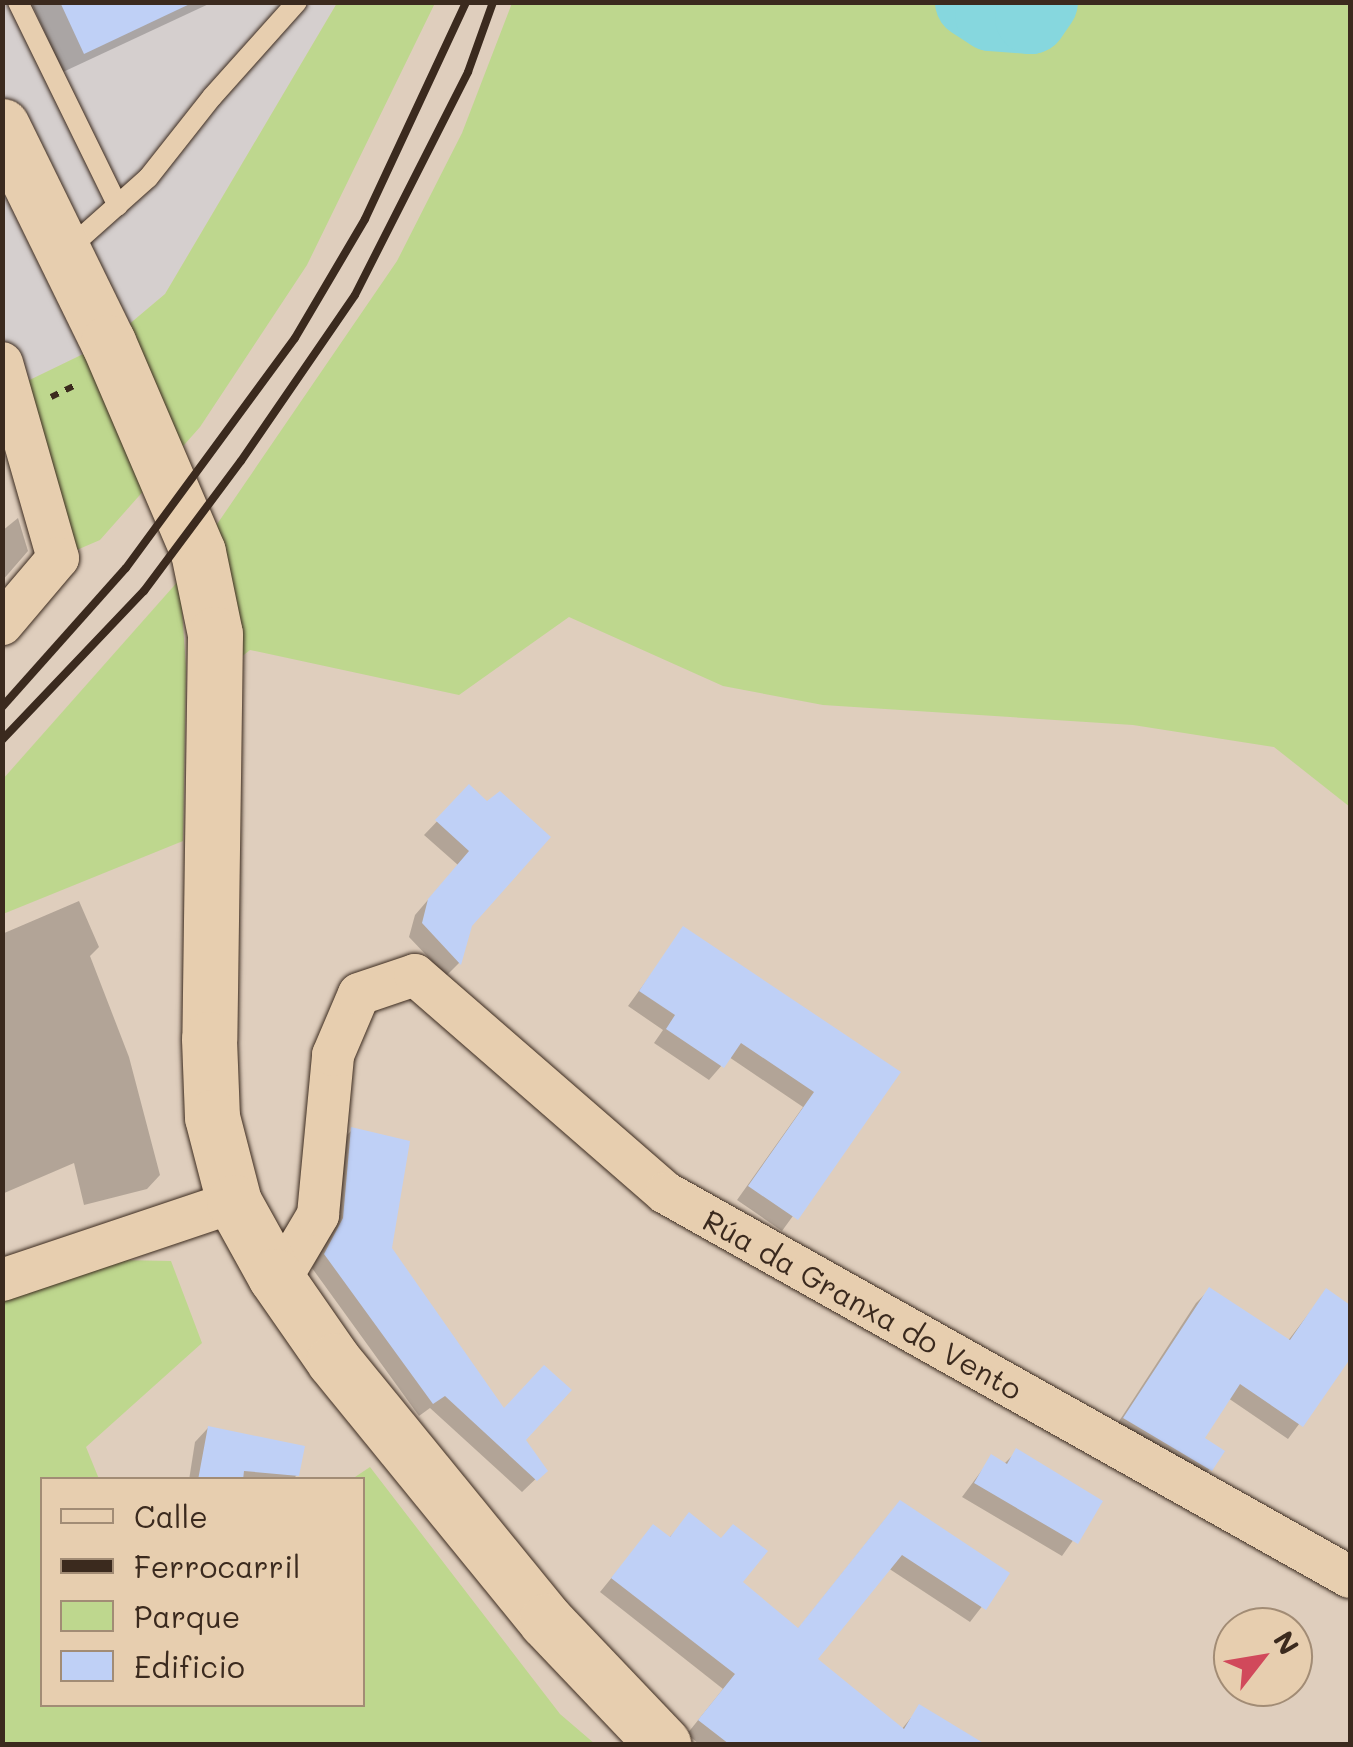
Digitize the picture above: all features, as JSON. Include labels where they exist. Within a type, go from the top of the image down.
[{"type":"main road","points":[[2,126],[64,252],[198,552],[215,634],[209,1039],[212,1117],[234,1202],[279,1281],[334,1361],[546,1621],[663,1744]]},
{"type":"street","points":[[2,363],[58,558],[2,624]]},
{"type":"street","name":"Rúa da Granxa do Vento","points":[[279,1281],[318,1215],[333,1055],[359,994],[415,975],[666,1193],[1350,1577]]},
{"type":"street","points":[[2,1280],[234,1202]]},
{"type":"lane","points":[[18,2],[118,206]]},
{"type":"lane","points":[[64,252],[148,178],[235,70],[297,2]]},
{"type":"shaded area","points":[[2,3],[337,3],[165,294],[108,342],[11,389],[2,365]]},
{"type":"green space","points":[[337,3],[435,3],[307,265],[200,427],[100,540],[58,558],[11,389],[108,342],[165,294]]},
{"type":"green space","points":[[512,3],[1350,3],[1350,807],[1274,747],[1133,725],[823,705],[723,686],[569,617],[459,695],[250,650],[215,678],[198,552],[397,261],[462,133]]},
{"type":"green space","points":[[180,579],[186,668],[183,841],[3,914],[3,779]]},
{"type":"green space","points":[[64,1259],[171,1261],[202,1343],[86,1447],[98,1477],[40,1477],[40,1707],[365,1707],[365,1477],[355,1477],[370,1467],[560,1714],[595,1744],[3,1744],[2,1280]]},
{"type":"building","points":[[60,2],[194,2],[84,54]]},
{"type":"building","points":[[469,784],[487,801],[500,791],[551,837],[472,926],[461,965],[422,923],[428,899],[469,851],[435,820]]},
{"type":"building","points":[[683,926],[901,1072],[798,1220],[748,1186],[814,1092],[741,1043],[724,1068],[666,1029],[675,1015],[639,991]]},
{"type":"building","points":[[351,1127],[410,1141],[392,1248],[504,1408],[544,1365],[572,1390],[526,1440],[548,1471],[537,1481],[445,1396],[433,1404],[324,1254],[343,1218]]},
{"type":"building","points":[[1209,1287],[1290,1340],[1326,1288],[1350,1305],[1350,1359],[1303,1427],[1240,1384],[1205,1438],[1225,1451],[1212,1471],[1123,1418]]},
{"type":"building","points":[[208,1426],[305,1446],[299,1476],[244,1471],[243,1477],[199,1477]]},
{"type":"building","points":[[1016,1448],[1103,1501],[1078,1544],[974,1483],[991,1454],[1007,1464]]},
{"type":"building","points":[[900,1500],[1010,1573],[986,1610],[902,1555],[818,1659],[904,1729],[919,1704],[985,1744],[729,1744],[698,1720],[735,1674],[611,1578],[653,1524],[670,1537],[689,1512],[721,1538],[733,1524],[768,1551],[743,1582],[798,1628]]},
{"type":"waterway","points":[[971,2],[991,15],[1031,18],[1042,2]]},
{"type":"railway","points":[[2,707],[126,568],[295,338],[365,219],[466,2]]},
{"type":"railway","points":[[2,740],[144,591],[241,461],[355,295],[468,72],[493,2]]}]
